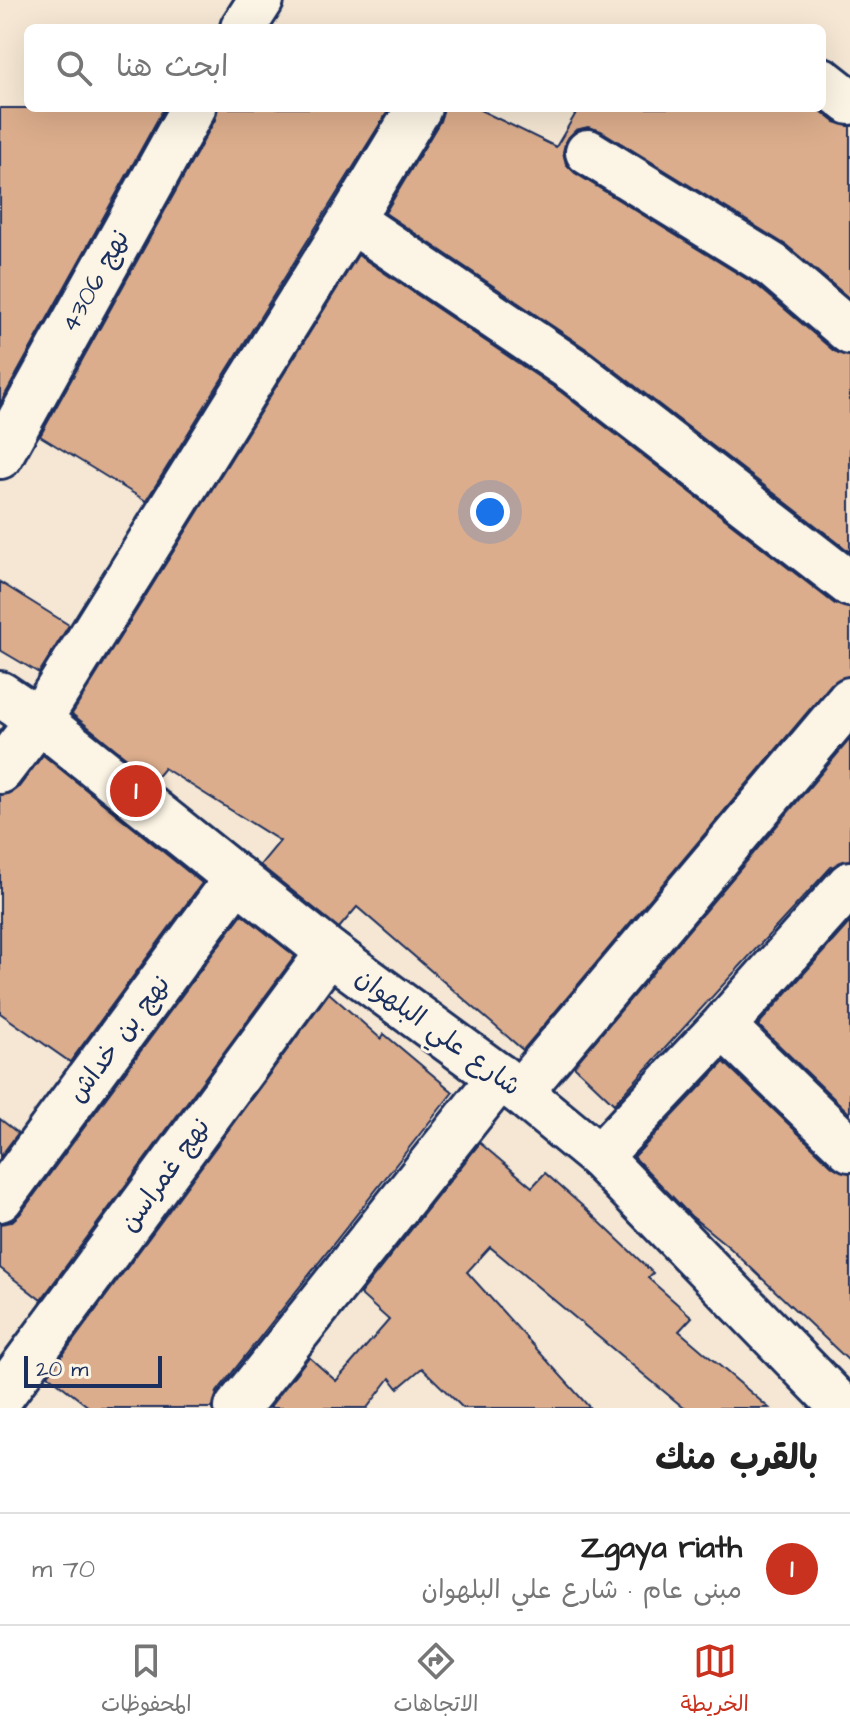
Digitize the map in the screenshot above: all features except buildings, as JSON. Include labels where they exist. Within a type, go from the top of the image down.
[{"type":"street","points":[[246,24],[261,0]]},
{"type":"street","points":[[826,83],[850,102]]},
{"type":"street","name":"نهج 4306","points":[[0,456],[191,112]]},
{"type":"street","points":[[0,771],[39,720],[417,112]]},
{"type":"street","points":[[588,152],[773,266],[850,332]]},
{"type":"street","points":[[351,220],[576,372],[850,584]]},
{"type":"street","name":"شارع علي البلهوان","points":[[0,694],[39,720],[329,952],[510,1084],[599,1157],[843,1408]]},
{"type":"street","points":[[237,1408],[510,1084],[850,700]]},
{"type":"street","name":"نهج بن خداش","points":[[0,1199],[237,878]]},
{"type":"street","points":[[599,1157],[723,1026],[850,884]]},
{"type":"street","name":"نهج غمراسن","points":[[0,1398],[329,952]]},
{"type":"street","points":[[723,1026],[850,1149]]},
{"type":"place","name":"Zgaya riath","points":[[136,791]]}]
